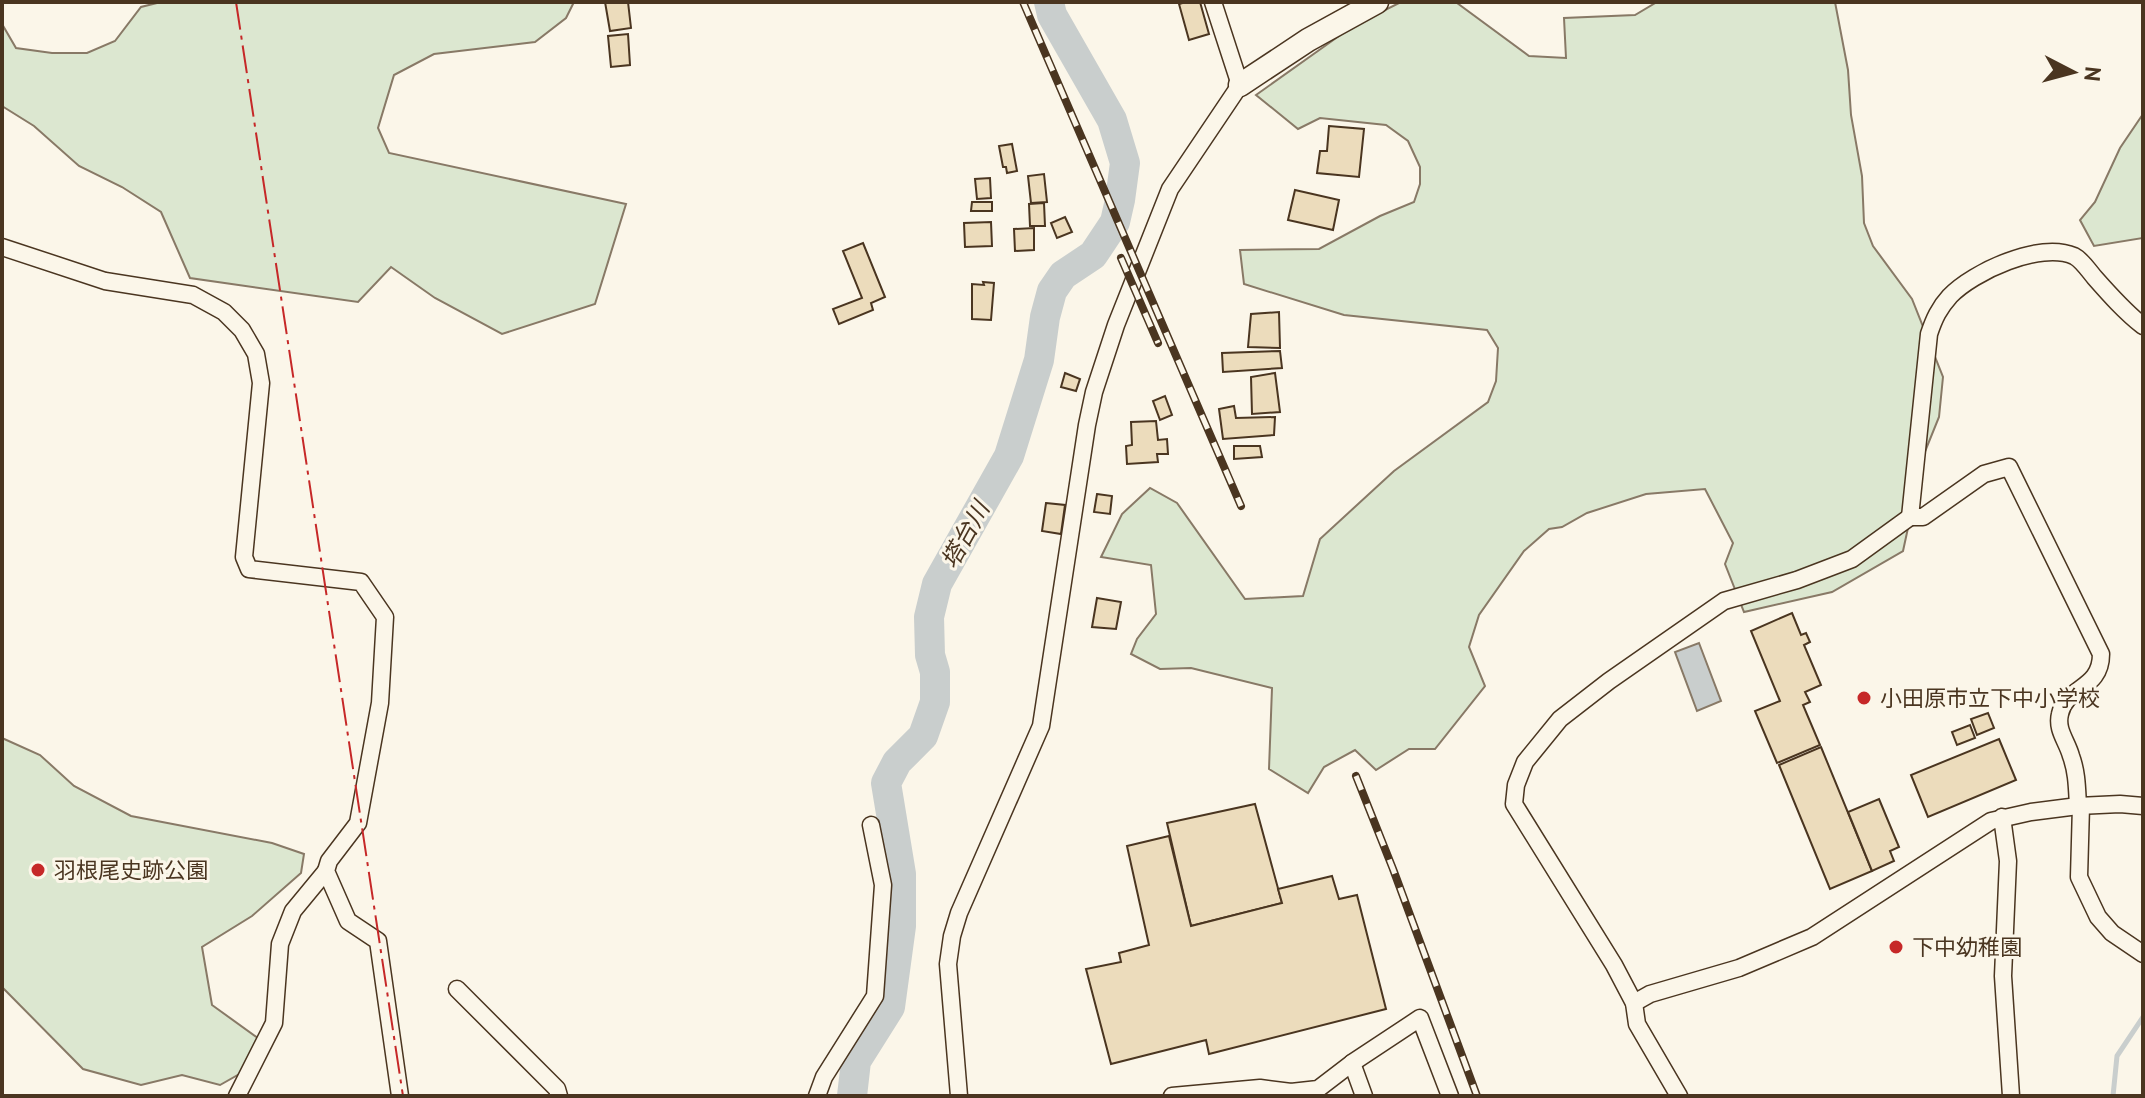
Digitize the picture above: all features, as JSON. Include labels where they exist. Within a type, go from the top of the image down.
[{"type":"street","points":[[1213,2],[1240,85]]},
{"type":"street","points":[[959,1096],[948,964],[952,936],[959,913],[1041,726],[1094,392],[1116,325],[1170,189],[1240,85],[1308,40],[1377,2]]},
{"type":"street","points":[[2,247],[105,281],[193,295],[224,312],[242,330],[256,354],[261,383],[244,557],[249,569],[361,582],[385,617],[380,703],[358,823],[329,861],[326,871],[293,911],[280,944],[274,1023],[237,1096]]},
{"type":"street","points":[[1910,517],[1929,334],[1935,315],[1951,295],[2021,255],[2040,252],[2069,255],[2077,258],[2118,304],[2143,326]]},
{"type":"street","points":[[1679,1096],[1637,1024],[1634,1003],[1594,931],[1514,804],[1516,785],[1525,762],[1560,719],[1724,601],[1797,580],[1852,559],[1910,517],[1923,517],[1984,474],[2009,467],[2101,654],[2097,675],[2066,700],[2058,724],[2071,754],[2077,782],[2079,877],[2098,917],[2112,933],[2143,954]]},
{"type":"street","points":[[1634,1003],[1650,994],[1739,968],[1812,937],[1991,821],[2079,806],[2143,806]]},
{"type":"street","points":[[2002,817],[2008,861],[2003,976],[2011,1096]]},
{"type":"street","points":[[817,1096],[824,1077],[875,996],[883,885],[871,825]]},
{"type":"street","points":[[326,871],[348,921],[378,941],[400,1096]]},
{"type":"street","points":[[457,989],[557,1089],[559,1096]]},
{"type":"street","points":[[1172,1096],[1260,1088],[1291,1094],[1318,1089],[1420,1018],[1450,1096]]},
{"type":"street","points":[[1352,1063],[1364,1096]]},
{"type":"green space","points":[[161,2],[574,2],[566,18],[535,42],[434,54],[394,75],[378,128],[389,153],[626,204],[595,304],[502,334],[435,298],[391,267],[358,302],[190,278],[161,212],[122,187],[79,166],[34,126],[2,106],[2,24],[16,48],[52,53],[87,53],[115,41],[141,7]]},
{"type":"green space","points":[[1401,2],[1457,3],[1529,56],[1566,58],[1564,18],[1635,15],[1657,2],[1835,2],[1848,70],[1851,115],[1862,176],[1864,223],[1873,246],[1912,299],[1943,377],[1939,417],[1924,454],[1903,551],[1832,592],[1744,612],[1725,564],[1733,543],[1705,489],[1646,494],[1587,513],[1562,527],[1549,529],[1524,551],[1479,615],[1469,647],[1485,686],[1435,749],[1409,749],[1376,770],[1355,750],[1324,767],[1308,793],[1269,769],[1272,688],[1191,668],[1160,669],[1131,654],[1137,639],[1156,614],[1151,565],[1101,557],[1122,514],[1150,488],[1177,503],[1245,599],[1303,596],[1320,539],[1394,471],[1488,402],[1496,381],[1498,348],[1487,330],[1344,315],[1244,284],[1240,250],[1319,249],[1380,216],[1414,202],[1420,184],[1420,167],[1408,141],[1386,125],[1320,118],[1298,129],[1256,95],[1353,26]]},
{"type":"green space","points":[[2143,114],[2143,238],[2094,246],[2080,220],[2095,202],[2120,148]]},
{"type":"green space","points":[[2,738],[40,755],[74,786],[131,816],[272,843],[304,854],[301,873],[252,916],[202,947],[212,1005],[262,1041],[259,1063],[220,1085],[182,1075],[141,1085],[83,1069],[2,987]]},
{"type":"shaded area","points":[[1699,643],[1721,701],[1697,711],[1675,652]]},
{"type":"building","points":[[605,2],[628,2],[631,28],[610,31]]},
{"type":"building","points":[[1200,2],[1209,34],[1189,40],[1179,4]]},
{"type":"building","points":[[628,34],[630,65],[611,67],[608,36]]},
{"type":"building","points":[[1329,126],[1364,129],[1359,177],[1317,173],[1320,151],[1327,151]]},
{"type":"building","points":[[1012,144],[1017,171],[1007,173],[999,146]]},
{"type":"building","points":[[1044,174],[1047,202],[1031,203],[1028,176]]},
{"type":"building","points":[[990,178],[991,198],[977,199],[975,179]]},
{"type":"building","points":[[1295,190],[1339,200],[1333,230],[1288,220]]},
{"type":"building","points":[[972,202],[992,202],[992,211],[971,211]]},
{"type":"building","points":[[1044,203],[1045,226],[1030,226],[1029,204]]},
{"type":"building","points":[[1065,217],[1072,232],[1057,238],[1051,223]]},
{"type":"building","points":[[991,222],[992,246],[965,247],[964,223]]},
{"type":"building","points":[[1034,228],[1034,250],[1015,251],[1014,229]]},
{"type":"building","points":[[863,243],[885,297],[871,303],[873,310],[839,324],[833,309],[862,298],[843,251]]},
{"type":"building","points":[[983,282],[994,283],[991,320],[972,319],[972,284],[984,285]]},
{"type":"building","points":[[1279,312],[1280,348],[1248,347],[1251,314]]},
{"type":"building","points":[[1280,351],[1282,368],[1223,372],[1222,353]]},
{"type":"building","points":[[1065,373],[1080,379],[1076,391],[1061,387]]},
{"type":"building","points":[[1275,373],[1280,412],[1252,414],[1251,377]]},
{"type":"building","points":[[1165,396],[1172,415],[1160,420],[1153,401]]},
{"type":"building","points":[[1234,406],[1236,418],[1275,417],[1274,435],[1223,439],[1219,409]]},
{"type":"building","points":[[1156,421],[1158,440],[1167,439],[1168,454],[1157,454],[1158,462],[1127,464],[1126,446],[1132,445],[1131,422]]},
{"type":"building","points":[[1234,446],[1260,446],[1262,457],[1234,459]]},
{"type":"building","points":[[1097,494],[1112,496],[1110,514],[1094,512]]},
{"type":"building","points":[[1046,503],[1065,505],[1061,534],[1042,531]]},
{"type":"building","points":[[1097,598],[1121,602],[1116,629],[1092,627]]},
{"type":"building","points":[[1792,613],[1801,635],[1806,633],[1810,642],[1804,645],[1821,685],[1805,692],[1810,702],[1803,705],[1820,745],[1777,763],[1755,711],[1780,701],[1751,631]]},
{"type":"building","points":[[1988,713],[1994,728],[1977,735],[1971,719]]},
{"type":"building","points":[[1970,725],[1975,738],[1957,745],[1952,732]]},
{"type":"building","points":[[1999,739],[2016,780],[1928,817],[1911,775]]},
{"type":"building","points":[[1821,747],[1872,871],[1830,889],[1779,765]]},
{"type":"building","points":[[1879,799],[1899,847],[1890,851],[1894,861],[1872,871],[1848,812]]},
{"type":"building","points":[[1255,804],[1282,903],[1191,926],[1167,823]]},
{"type":"building","points":[[1169,836],[1191,926],[1282,903],[1278,889],[1332,876],[1339,899],[1357,895],[1386,1009],[1209,1054],[1206,1040],[1111,1064],[1086,969],[1121,962],[1119,953],[1149,945],[1127,846]]},
{"type":"waterway","name":"塔台川","points":[[852,1096],[856,1061],[890,1007],[901,926],[901,874],[886,783],[897,762],[923,736],[935,702],[929,617],[937,584],[1009,456],[1039,360],[1052,291],[1063,275],[1093,255],[1115,222],[1120,200],[1125,163],[1112,120],[1052,15],[1049,2]]},
{"type":"waterway","points":[[2113,1096],[2117,1056],[2143,1017]]},
{"type":"railway","points":[[1023,2],[1241,506]]},
{"type":"railway","points":[[1121,258],[1158,343]]},
{"type":"railway","points":[[1356,776],[1477,1096]]},
{"type":"power","points":[[236,2],[403,1096]]},
{"type":"place","name":"小田原市立下中小学校","points":[[1864,698]]},
{"type":"place","name":"羽根尾史跡公園","points":[[38,870]]},
{"type":"place","name":"下中幼稚園","points":[[1896,947]]}]
